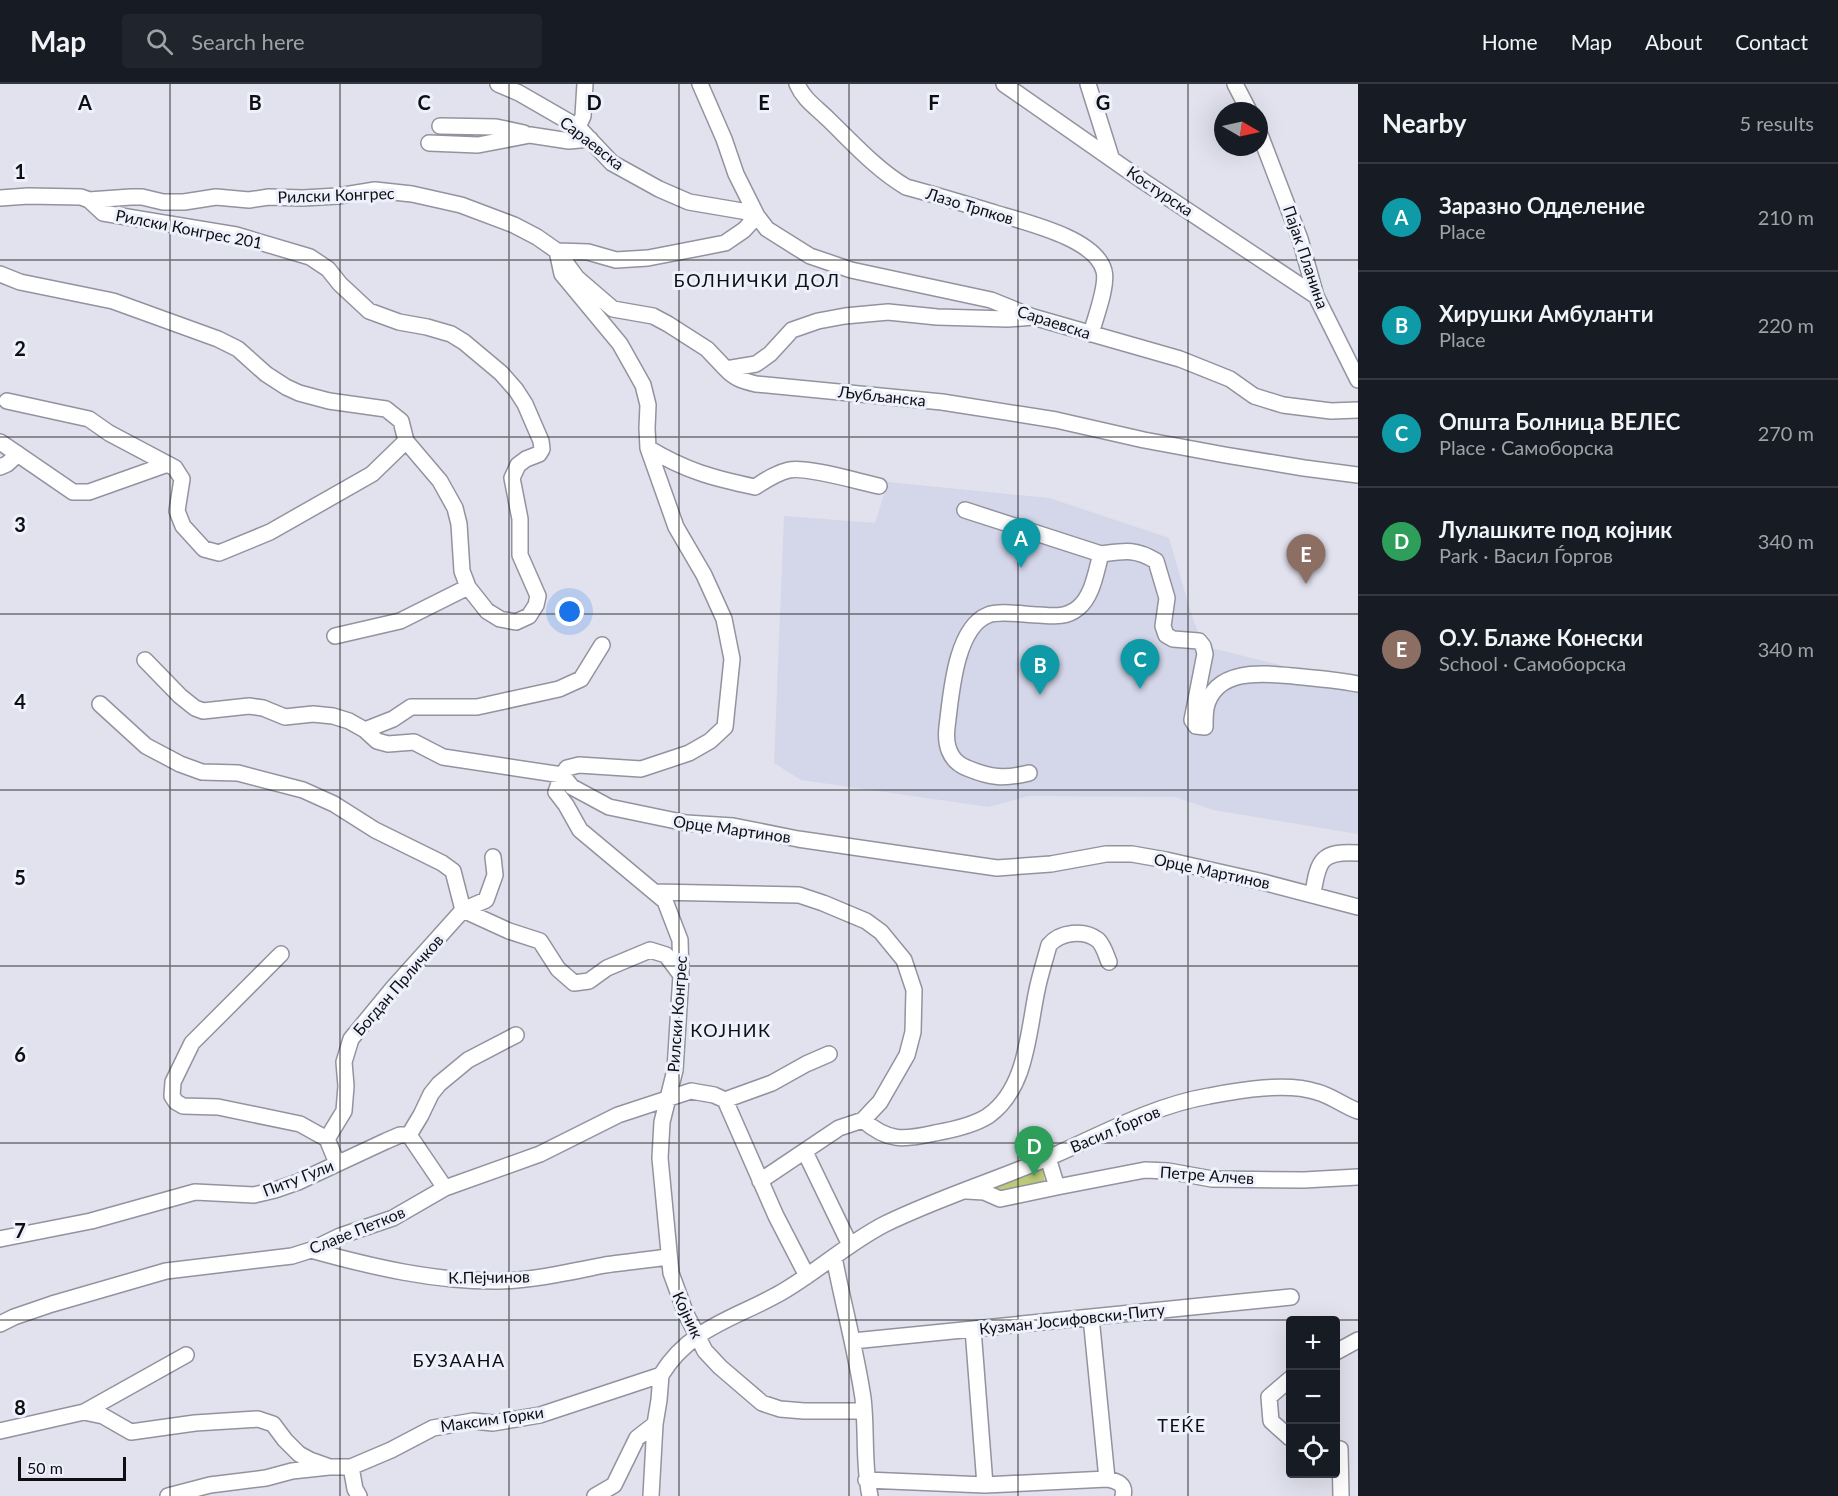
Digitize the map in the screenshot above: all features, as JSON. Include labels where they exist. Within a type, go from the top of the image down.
[{"type":"street","name":"Сараевска","points":[[498,84],[519,93],[579,127],[612,163],[676,197],[701,205],[742,211],[757,216]]},
{"type":"street","points":[[579,127],[583,116],[585,84]]},
{"type":"street","name":"Сараевска","points":[[700,84],[724,139],[736,174],[757,216],[767,229],[810,256],[851,270],[991,300],[1033,317],[1180,359],[1230,379],[1254,396],[1283,405],[1331,411],[1358,410]]},
{"type":"street","name":"Лазо Трпков","points":[[797,84],[801,93],[811,104],[867,157],[906,187],[1053,231],[1087,249],[1099,260],[1105,273],[1091,334]]},
{"type":"street","name":"Костурска","points":[[1004,84],[1316,296]]},
{"type":"street","points":[[1088,84],[1111,157]]},
{"type":"street","points":[[1235,84],[1244,102]]},
{"type":"street","points":[[440,126],[496,126],[530,135],[570,141],[590,139]]},
{"type":"street","points":[[429,143],[478,145],[530,135]]},
{"type":"street","name":"Пајак Планина","points":[[1268,155],[1300,238],[1316,296],[1358,380]]},
{"type":"street","name":"Рилски Конгрес","points":[[0,198],[81,197],[89,200],[142,197],[163,202],[184,202],[216,197],[249,200],[269,197],[338,196],[375,190],[392,191],[461,205],[514,225],[557,251]]},
{"type":"street","name":"Рилски Конгрес 201","points":[[89,200],[103,213],[236,235],[310,257],[328,269],[340,284],[369,311],[399,322],[451,334],[501,373],[525,404],[541,441],[542,449],[539,454],[518,465],[512,478],[520,529],[520,555],[538,596],[536,605],[529,615],[516,622],[500,619],[487,611],[468,587]]},
{"type":"street","points":[[145,660],[180,696],[195,708],[203,711],[231,707],[263,708],[285,717],[324,715],[342,718],[365,730],[378,741],[388,744],[414,742],[443,757],[562,775],[567,768],[579,765],[641,769],[660,764],[710,741],[725,727],[732,659],[724,619],[704,575],[675,527],[648,448],[646,428],[648,405],[643,385],[620,344],[562,274],[557,251],[588,252],[616,260],[648,258],[725,243],[744,230],[757,216]]},
{"type":"street","name":"Љубљанска","points":[[557,251],[577,278],[613,309],[653,316],[668,324],[707,349],[732,376],[742,381],[942,402],[1056,420],[1225,455],[1358,475]]},
{"type":"street","points":[[0,274],[20,282],[113,301],[218,339],[238,349],[279,383],[299,393],[329,401],[386,409],[401,421],[406,441],[440,481],[455,508],[459,524],[462,571],[468,587],[400,621],[336,636]]},
{"type":"street","points":[[726,369],[756,364],[770,354],[792,330],[818,321],[845,316],[888,312],[1008,319],[1033,317]]},
{"type":"street","points":[[7,401],[89,419],[165,465],[175,468],[182,479],[177,511],[183,526],[204,549],[219,554],[270,532],[372,474],[406,441]]},
{"type":"street","points":[[0,442],[33,463],[65,488],[79,493],[89,492],[165,465]]},
{"type":"street","points":[[648,448],[667,460],[705,476],[755,487],[772,476],[792,469],[879,486]]},
{"type":"street","points":[[0,467],[18,454]]},
{"type":"street","points":[[965,510],[1101,554],[1124,551],[1142,553],[1156,561],[1167,598],[1163,626],[1166,635],[1173,639],[1199,641],[1205,654],[1192,720],[1196,726],[1205,727],[1206,707],[1213,694],[1224,682],[1243,674],[1339,680],[1358,684]]},
{"type":"street","points":[[1029,773],[1005,778],[986,776],[961,766],[950,754],[946,741],[951,694],[961,648],[974,626],[989,614],[1060,616],[1070,614],[1080,606],[1089,592],[1101,554]]},
{"type":"street","points":[[365,730],[393,719],[411,707],[477,707],[565,687],[581,679],[602,645]]},
{"type":"street","points":[[100,704],[146,746],[180,764],[202,772],[238,773],[303,790],[334,804],[375,830],[442,863],[453,871],[463,910],[509,931],[540,941],[558,969],[574,983],[589,981],[607,968],[650,950],[666,955],[681,975]]},
{"type":"street","name":"Рилски Конгрес","points":[[562,775],[556,792],[580,830],[665,902],[680,940],[681,975],[675,1071],[668,1100]]},
{"type":"street","name":"Орце Мартинов","points":[[562,775],[572,788],[609,807],[686,823],[733,826],[997,868],[1040,865],[1106,854],[1132,854],[1313,894],[1358,907]]},
{"type":"street","points":[[1313,894],[1317,871],[1325,858],[1333,853],[1358,853]]},
{"type":"street","name":"Богдан Прличков","points":[[327,1138],[344,1111],[346,1086],[344,1062],[351,1039],[463,910],[486,900],[495,874],[493,856]]},
{"type":"street","points":[[655,892],[799,896],[823,903],[866,921],[881,932],[904,960],[911,980],[915,1005],[913,1032],[907,1055],[880,1102],[863,1120],[839,1128],[760,1181]]},
{"type":"street","points":[[863,1120],[891,1137],[902,1139],[938,1133],[987,1117],[1004,1101],[1015,1081],[1028,1041],[1037,990],[1049,945],[1062,935],[1075,933],[1087,935],[1097,939],[1103,946],[1109,962]]},
{"type":"street","points":[[281,954],[192,1043],[173,1082],[172,1096],[183,1106],[219,1107],[300,1124],[327,1138],[337,1163]]},
{"type":"street","points":[[445,1188],[409,1135],[430,1094],[439,1084],[468,1060],[516,1035]]},
{"type":"street","points":[[807,1276],[760,1181],[724,1100],[772,1083],[829,1054]]},
{"type":"street","name":"Васил Ѓоргов","points":[[697,1335],[781,1293],[884,1224],[940,1199],[1048,1158],[1156,1110],[1207,1096],[1291,1087],[1333,1097],[1358,1111]]},
{"type":"street","name":"Славе Петков","points":[[0,1324],[51,1304],[166,1271],[292,1256],[340,1236],[393,1218],[445,1188],[540,1154],[618,1115],[691,1091],[699,1091],[724,1100]]},
{"type":"street","name":"Којник","points":[[668,1100],[662,1122],[660,1158],[668,1257],[676,1290],[705,1351],[762,1403],[780,1409],[804,1411],[864,1411]]},
{"type":"street","name":"Питу Гули","points":[[0,1239],[117,1215],[195,1192],[254,1195],[298,1182],[400,1135],[409,1135]]},
{"type":"street","points":[[805,1152],[850,1245]]},
{"type":"street","points":[[1048,1158],[1057,1187]]},
{"type":"street","name":"Петре Алчев","points":[[964,1191],[984,1192],[1000,1199],[1145,1170],[1168,1171],[1212,1179],[1304,1180],[1358,1177]]},
{"type":"street","name":"К.Пејчинов","points":[[311,1250],[416,1275],[501,1281],[556,1275],[668,1257]]},
{"type":"street","points":[[834,1257],[853,1341],[864,1411],[866,1480],[870,1496]]},
{"type":"street","name":"Кузман Јосифовски-Питу","points":[[853,1341],[1291,1297]]},
{"type":"street","points":[[1091,1317],[1107,1479]]},
{"type":"street","points":[[973,1329],[986,1485]]},
{"type":"street","points":[[651,1496],[655,1424],[661,1375],[671,1359],[697,1335]]},
{"type":"street","points":[[1340,1349],[1358,1340]]},
{"type":"street","points":[[0,1431],[84,1412],[186,1355]]},
{"type":"street","name":"Максим Горки","points":[[168,1496],[210,1485],[266,1478],[292,1471],[351,1467],[391,1450],[433,1428],[473,1421],[493,1423],[540,1415],[661,1375]]},
{"type":"street","points":[[1286,1382],[1269,1397],[1271,1421],[1286,1434]]},
{"type":"street","points":[[84,1412],[103,1416],[131,1432],[206,1422],[250,1419],[269,1421],[299,1454],[329,1467]]},
{"type":"street","points":[[595,1496],[614,1485],[637,1438],[655,1424]]},
{"type":"street","points":[[1340,1449],[1341,1496]]},
{"type":"street","points":[[351,1467],[355,1489],[359,1496]]},
{"type":"street","points":[[866,1480],[986,1485],[1107,1479],[1116,1481],[1123,1487],[1123,1496]]},
{"type":"shaded area","points":[[888,482],[1049,498],[1169,538],[1203,646],[1358,684],[1358,834],[1213,810],[1175,797],[1028,796],[989,807],[801,780],[774,763],[784,516],[875,523]]},
{"type":"green space","points":[[1043,1168],[1045,1184],[1025,1193],[984,1192]]},
{"type":"place","name":"Заразно Одделение","points":[[1021,568]]},
{"type":"place","name":"О.У. Блаже Конески","points":[[1306,584]]},
{"type":"place","name":"Општа Болница ВЕЛЕС","points":[[1140,689]]},
{"type":"place","name":"Хирушки Амбуланти","points":[[1040,695]]},
{"type":"place","name":"Лулашките под којник","points":[[1034,1176]]},
{"type":"district","name":"БОЛНИЧКИ ДОЛ","points":[[757,281]]},
{"type":"district","name":"КОЈНИК","points":[[731,1031]]},
{"type":"district","name":"БУЗААНА","points":[[459,1361]]},
{"type":"district","name":"ТЕЌЕ","points":[[1182,1426]]}]
